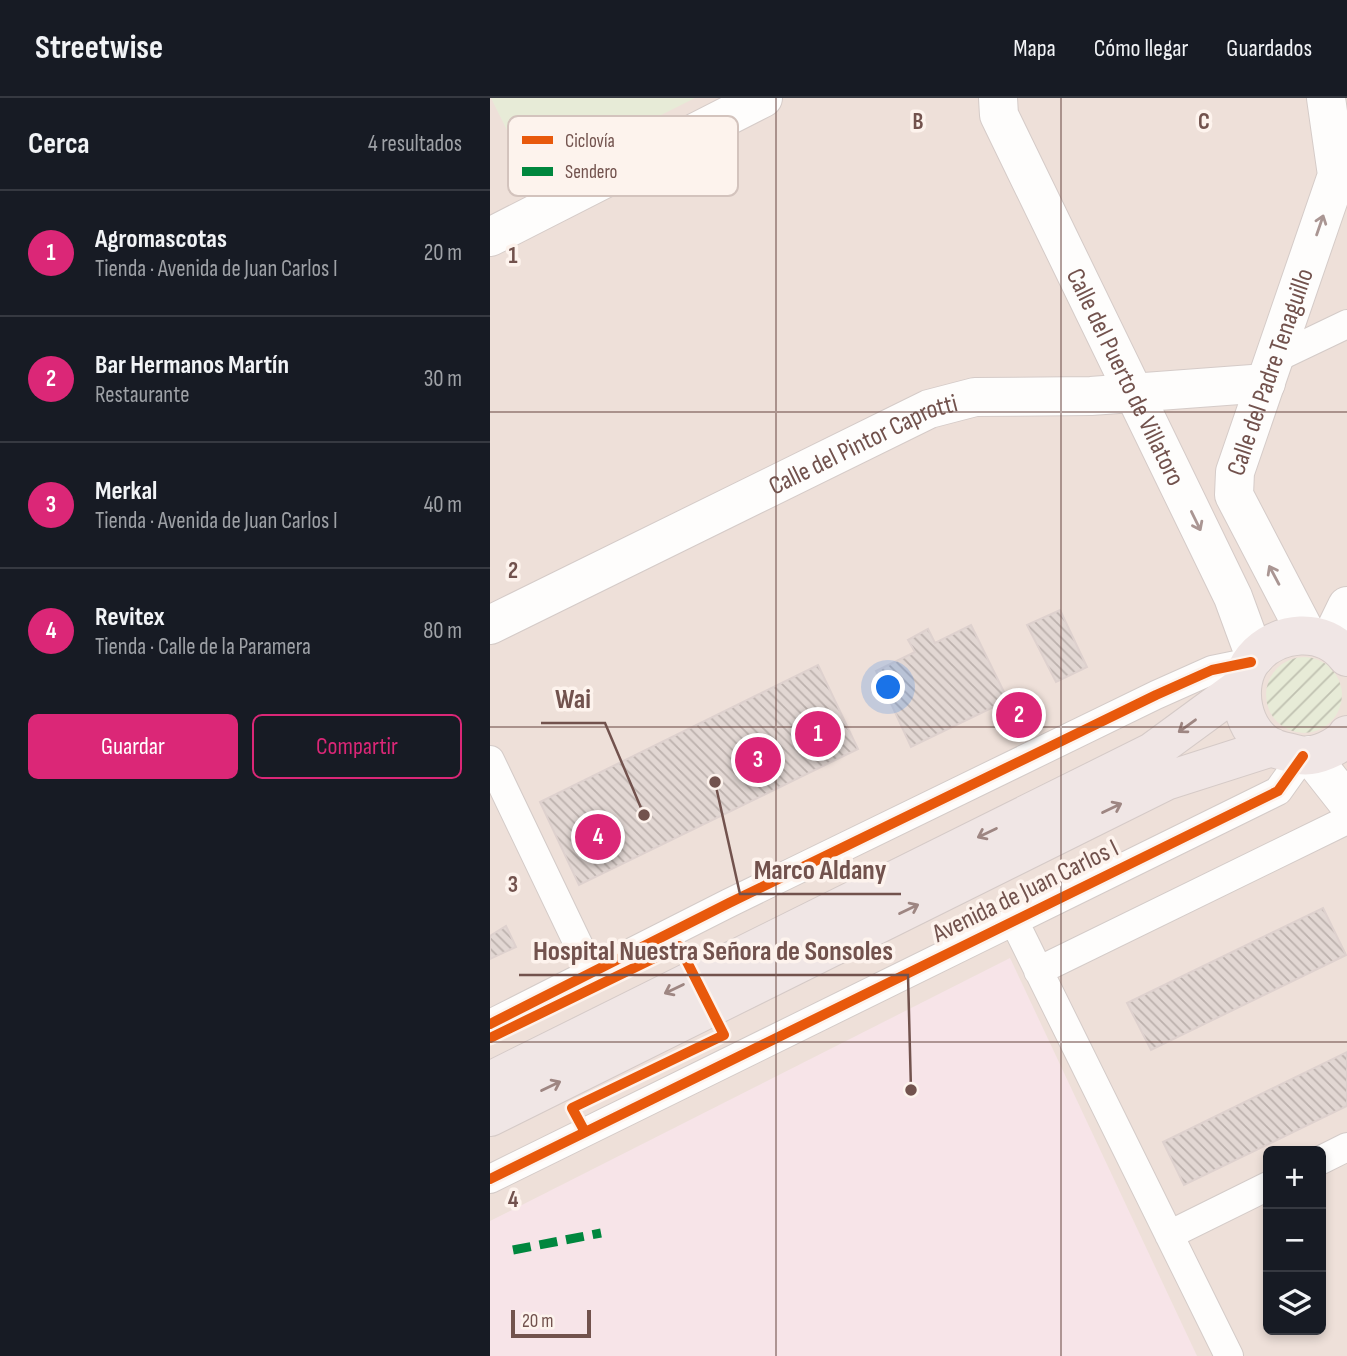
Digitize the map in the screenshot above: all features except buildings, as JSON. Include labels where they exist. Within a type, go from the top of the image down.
[{"type":"highway","points":[[490,1080],[1152,752],[1249,668],[1278,639],[1334,645]]},
{"type":"highway","points":[[1249,668],[1243,710],[1254,731],[1326,748]]},
{"type":"highway","name":"Avenida de Juan Carlos I","points":[[490,1117],[1166,781],[1326,748]]},
{"type":"street","points":[[729,116],[764,98]]},
{"type":"street","name":"Calle del Puerto de Villatoro","points":[[998,98],[999,115],[1233,597],[1249,668]]},
{"type":"street","name":"Calle del Padre Tenaguillo","points":[[1326,98],[1337,175],[1236,472],[1234,495],[1334,645]]},
{"type":"street","points":[[490,237],[571,196]]},
{"type":"street","name":"Calle del Pintor Caprotti","points":[[490,625],[929,410],[975,397],[1133,394],[1270,371],[1347,324]]},
{"type":"street","points":[[1334,645],[1347,606]]},
{"type":"street","points":[[490,1024],[1156,695],[1212,670],[1249,668]]},
{"type":"street","points":[[1326,748],[1347,802]]},
{"type":"street","name":"Avenida de Juan Carlos I","points":[[490,1179],[1278,791],[1326,748]]},
{"type":"street","points":[[490,760],[592,973]]},
{"type":"street","points":[[1038,971],[1347,820]]},
{"type":"street","points":[[1014,921],[1229,1356]]},
{"type":"street","points":[[1326,1158],[1347,1147]]},
{"type":"street","points":[[1169,1235],[1263,1188]]},
{"type":"shaded area","points":[[490,98],[1347,98],[1347,1356],[490,1356]]},
{"type":"shaded area","points":[[1010,958],[1197,1356],[490,1356],[490,1221]]},
{"type":"green space","points":[[491,98],[695,98],[659,116],[508,116],[508,132]]},
{"type":"green space","points":[[1304,657],[1318,660],[1331,668],[1339,681],[1342,695],[1339,709],[1331,722],[1318,730],[1304,733],[1290,730],[1277,722],[1269,709],[1266,695],[1269,681],[1277,668],[1290,660]]},
{"type":"marked path","points":[[513,1250],[601,1233]]},
{"type":"cycle path","points":[[490,1024],[729,903],[1156,695],[1212,670],[1251,662]]},
{"type":"cycle path","points":[[490,1179],[1278,791],[1303,756]]},
{"type":"cycle path","points":[[490,1038],[679,946],[724,1035],[572,1108],[585,1132]]},
{"type":"place","name":"Bar Hermanos Martín","points":[[1019,715]]},
{"type":"place","name":"Agromascotas","points":[[818,734]]},
{"type":"place","name":"Merkal","points":[[758,760]]},
{"type":"place","name":"Marco Aldany","points":[[715,782]]},
{"type":"place","name":"Wai","points":[[644,815]]},
{"type":"place","name":"Revitex","points":[[598,837]]},
{"type":"place","name":"Hospital Nuestra Señora de Sonsoles","points":[[911,1090]]}]
